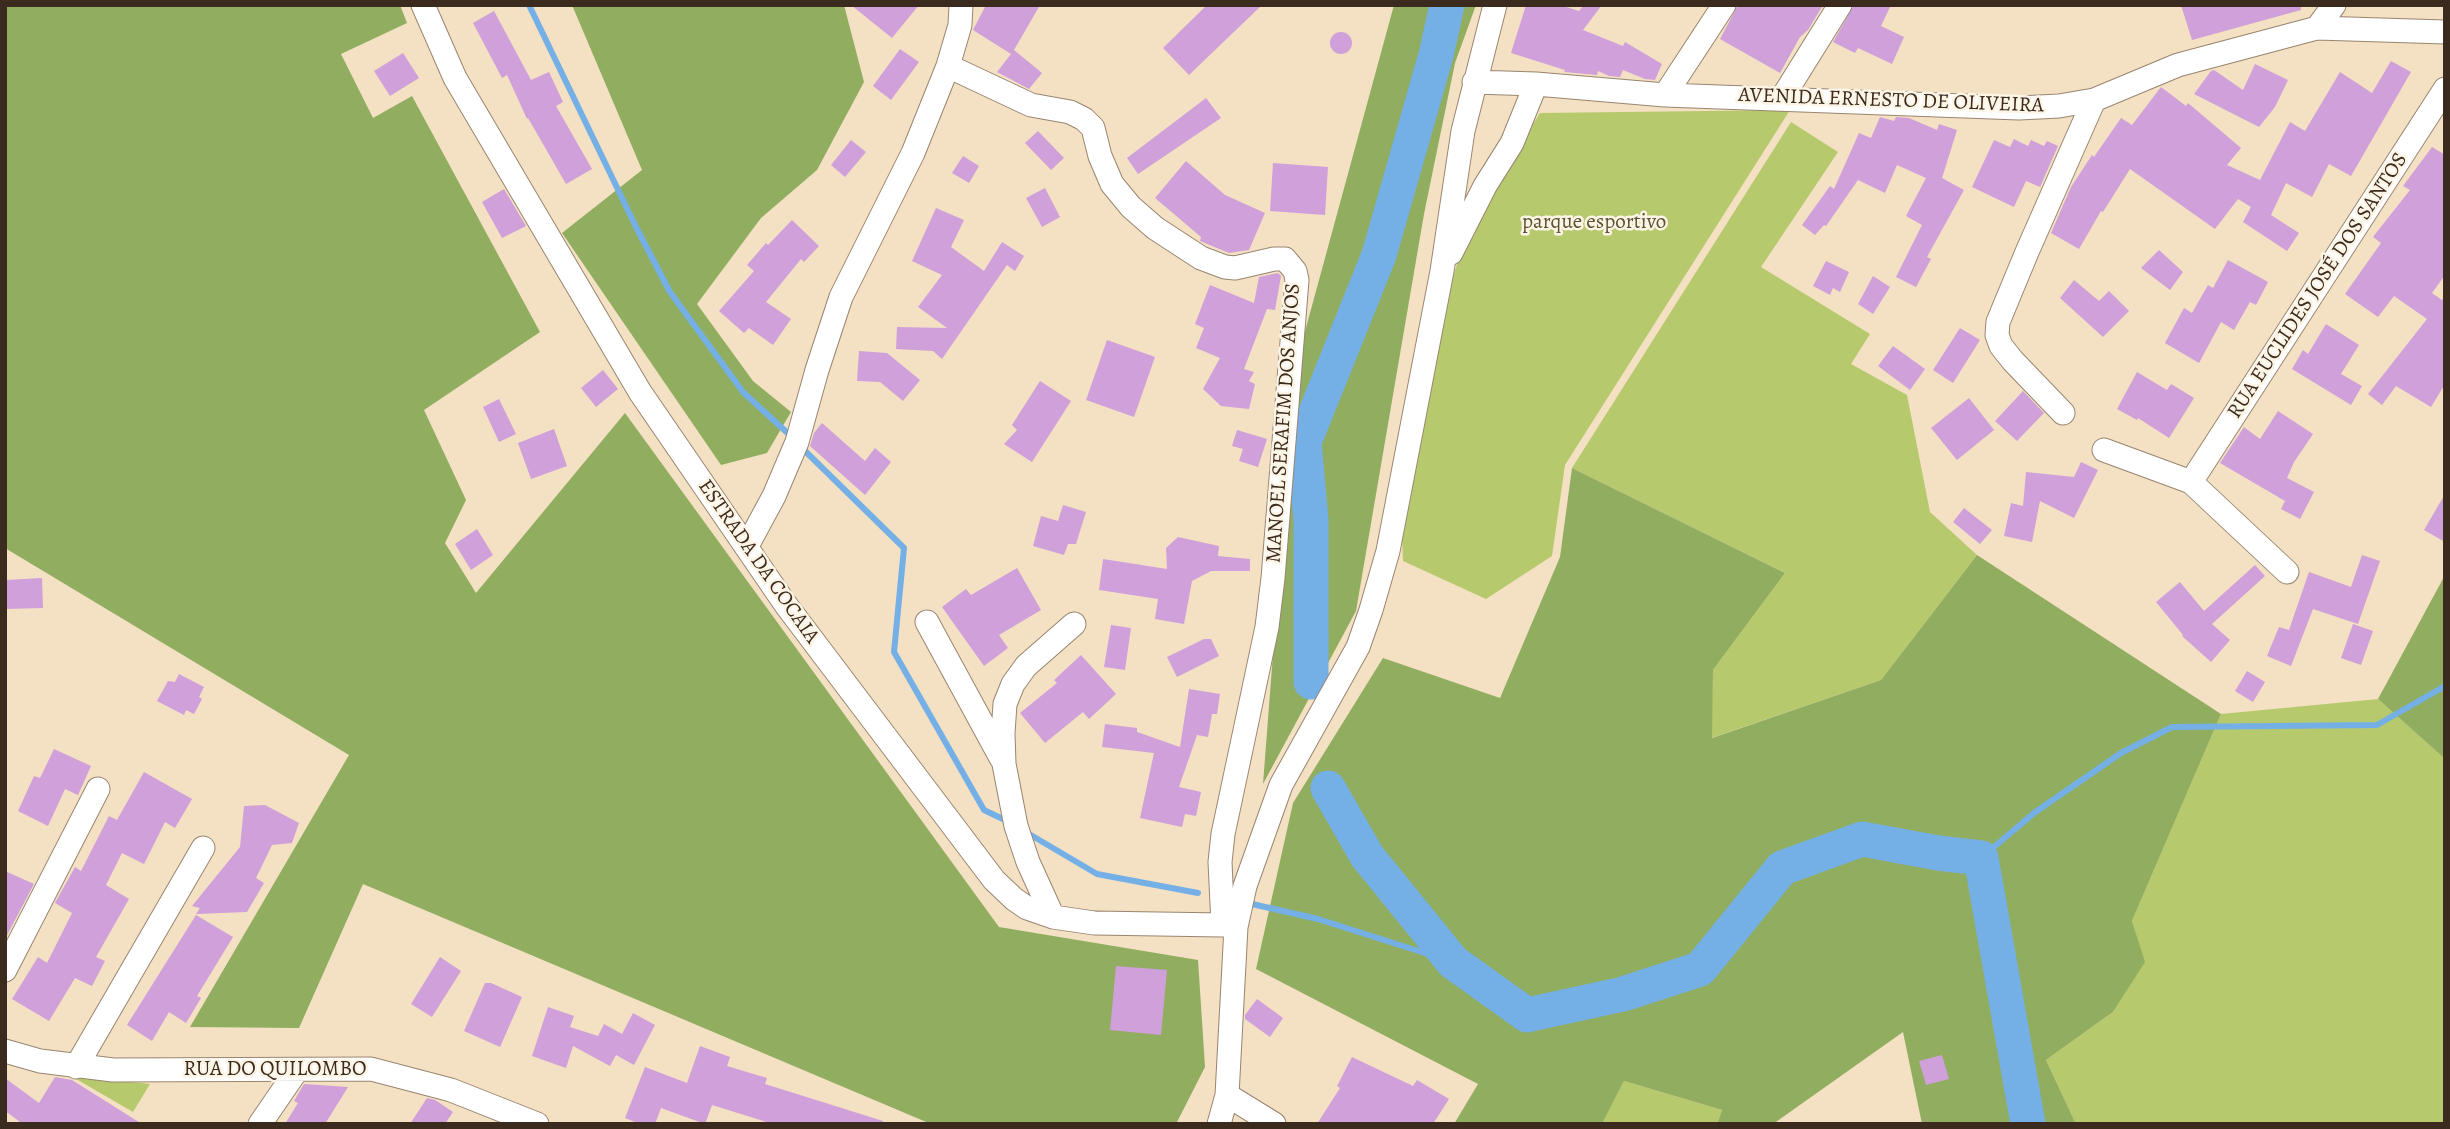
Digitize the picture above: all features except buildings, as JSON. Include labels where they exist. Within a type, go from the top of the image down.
[{"type":"street","name":"ESTRADA DA COCAIA","points":[[423,5],[455,78],[640,392],[786,605],[995,880],[1027,908],[1053,917],[1094,923],[1230,926]]},
{"type":"street","points":[[747,546],[774,496],[797,442],[841,297],[913,153],[948,66],[960,25],[961,5]]},
{"type":"street","points":[[1219,1124],[1227,1095],[1230,926],[1281,785],[1358,647],[1388,551],[1442,271],[1463,131],[1495,5]]},
{"type":"street","points":[[1665,95],[1724,5]]},
{"type":"street","points":[[1782,98],[1840,5]]},
{"type":"street","points":[[2318,28],[2334,5]]},
{"type":"street","name":"AVENIDA ERNESTO DE OLIVEIRA","points":[[1474,82],[1536,84],[1665,95],[2019,108],[2059,106],[2094,100],[2178,65],[2318,28],[2445,32]]},
{"type":"street","name":"MANOEL SERAFIM DOS ANJOS","points":[[948,66],[1031,105],[1070,112],[1084,119],[1093,128],[1100,156],[1112,184],[1154,228],[1201,258],[1235,268],[1284,259],[1295,271],[1297,280],[1267,627],[1223,834],[1220,875],[1230,926]]},
{"type":"street","points":[[1442,271],[1485,186],[1512,142],[1536,84]]},
{"type":"street","name":"RUA EUCLIDES JOSÉ DOS SANTOS","points":[[2192,482],[2445,89]]},
{"type":"street","points":[[2063,413],[2001,346],[1997,335],[1998,322],[2094,100]]},
{"type":"street","points":[[2104,450],[2192,482],[2287,572]]},
{"type":"street","points":[[927,622],[1004,764]]},
{"type":"street","points":[[1053,917],[1028,862],[1016,826],[1004,764],[1005,704],[1013,684],[1026,666],[1074,624]]},
{"type":"street","points":[[5,970],[98,789]]},
{"type":"street","points":[[76,1067],[204,848]]},
{"type":"street","name":"RUA DO QUILOMBO","points":[[5,1051],[40,1061],[113,1070],[371,1069],[451,1090],[537,1124]]},
{"type":"street","points":[[260,1124],[297,1070]]},
{"type":"street","points":[[1227,1095],[1274,1124]]},
{"type":"green space","points":[[5,5],[400,5],[407,23],[341,54],[373,118],[412,96],[540,332],[424,410],[466,500],[445,543],[476,593],[625,413],[999,927],[1198,960],[1205,1067],[1176,1124],[931,1124],[363,884],[299,1028],[190,1027],[349,755],[5,548]]},
{"type":"green space","points":[[572,5],[844,5],[864,82],[817,170],[761,218],[697,304],[753,381],[791,412],[767,453],[721,465],[562,233],[642,170]]},
{"type":"green space","points":[[1394,5],[1476,5],[1455,63],[1424,214],[1356,611],[1263,784],[1295,368]]},
{"type":"green space","name":"parque esportivo","points":[[1790,110],[1565,465],[1552,556],[1486,599],[1403,561],[1402,537],[1444,304],[1471,222],[1540,113]]},
{"type":"green space","points":[[1791,122],[1838,152],[1761,267],[1870,334],[1851,364],[1907,395],[1930,512],[1977,555],[1881,680],[1711,738],[1713,670],[1785,573],[1572,468]]},
{"type":"green space","points":[[1572,468],[1785,573],[1713,670],[1712,738],[1881,680],[1977,555],[2221,714],[2132,921],[2145,962],[2113,1012],[2046,1060],[2076,1124],[1922,1124],[1903,1032],[1773,1124],[1717,1124],[1722,1110],[1624,1081],[1602,1124],[1454,1124],[1478,1084],[1256,969],[1293,803],[1383,658],[1500,698],[1560,557]]},
{"type":"green space","points":[[2445,575],[2445,759],[2378,699]]},
{"type":"green space","points":[[2378,699],[2445,759],[2445,1124],[2076,1124],[2046,1060],[2113,1012],[2144,962],[2132,921],[2221,714]]},
{"type":"green space","points":[[71,1076],[150,1084],[133,1112]]},
{"type":"green space","points":[[1624,1081],[1722,1110],[1717,1124],[1602,1124]]},
{"type":"waterway","points":[[529,5],[670,292],[743,392],[794,439]]},
{"type":"waterway","points":[[1311,682],[1311,520],[1304,442],[1379,255],[1436,55],[1447,5]]},
{"type":"waterway","points":[[801,447],[904,548],[894,652],[984,810],[1009,822]]},
{"type":"waterway","points":[[1981,858],[2034,813],[2121,753],[2172,727],[2377,725],[2445,686]]},
{"type":"waterway","points":[[1328,788],[1367,856],[1453,962],[1527,1015],[1623,994],[1700,969],[1782,868],[1862,839],[1981,858],[2028,1124]]},
{"type":"waterway","points":[[1024,831],[1097,874],[1198,893]]},
{"type":"waterway","points":[[1252,904],[1318,919],[1453,962]]}]
